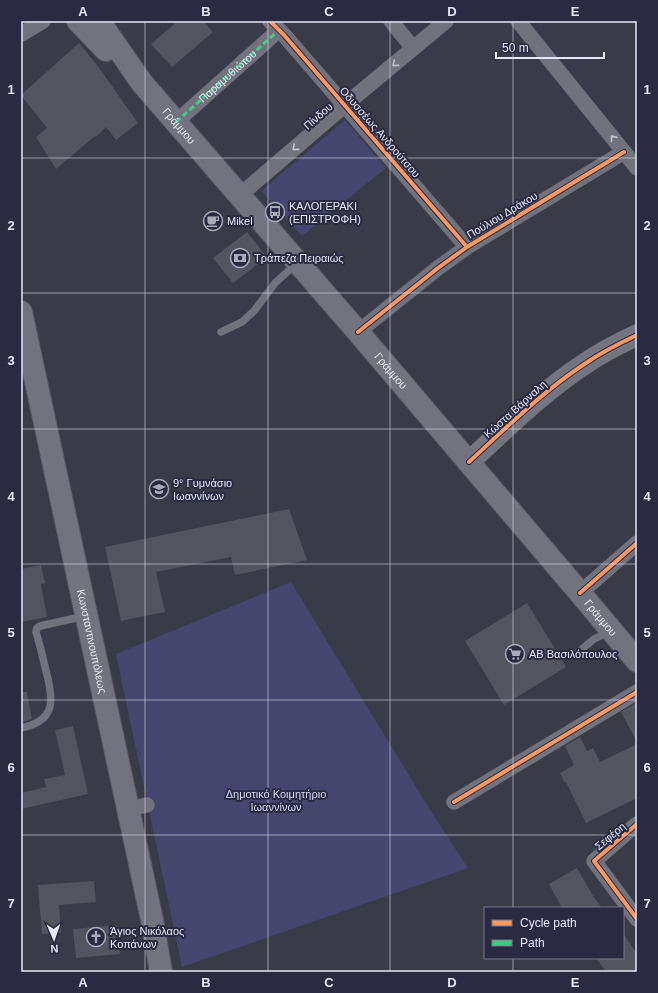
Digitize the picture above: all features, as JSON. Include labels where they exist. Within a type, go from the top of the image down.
[{"type":"main road","name":"Γράμμου","points":[[78,21],[142,83],[240,195],[637,661]]},
{"type":"main road","name":"Γράμμου","points":[[98,21],[142,83]]},
{"type":"main road","name":"Κωνσταντινουπόλεως","points":[[21,312],[87,616],[137,807],[152,920],[161,972]]},
{"type":"street","points":[[21,34],[42,21]]},
{"type":"street","points":[[391,21],[413,48]]},
{"type":"street","name":"Πίνδου","points":[[240,195],[446,21]]},
{"type":"street","points":[[518,21],[637,168]]},
{"type":"street","name":"Οδυσσέως Ανδρούτσου","points":[[275,26],[467,247]]},
{"type":"street","name":"Παραμυθιώτου","points":[[176,122],[275,26]]},
{"type":"street","name":"Πούλιου Δράκου","points":[[358,332],[467,247],[624,152]]},
{"type":"street","name":"Κώστα Βάρναλη","points":[[469,462],[542,395],[565,377],[599,354],[637,334]]},
{"type":"street","points":[[580,593],[637,543]]},
{"type":"street","points":[[454,802],[637,692]]},
{"type":"street","name":"Σεφέρη","points":[[637,824],[594,861],[637,919]]},
{"type":"lane","points":[[221,332],[242,322],[254,311],[275,283],[298,262]]},
{"type":"lane","points":[[21,728],[38,723],[48,713],[51,702],[50,686],[36,632],[37,628],[40,626],[87,616]]},
{"type":"lane","points":[[576,654],[594,639],[612,631]]},
{"type":"green space","points":[[345,120],[386,168],[302,236],[261,191]]},
{"type":"green space","name":"Δημοτικό Κοιμητήριο Ιωαννίνων","points":[[291,582],[434,816],[468,868],[182,967],[116,654]]},
{"type":"building","points":[[178,21],[203,21],[213,32],[172,67],[151,44]]},
{"type":"building","points":[[79,43],[97,65],[138,123],[116,140],[106,127],[96,137],[95,136],[56,169],[36,137],[47,128],[21,95]]},
{"type":"building","name":"Τράπεζα Πειραιώς","points":[[247,232],[267,257],[233,283],[213,258]]},
{"type":"building","points":[[289,509],[307,560],[235,575],[231,557],[156,572],[165,612],[121,621],[105,547]]},
{"type":"building","points":[[41,565],[45,583],[41,584],[47,617],[21,622],[21,569]]},
{"type":"building","name":"ΑΒ Βασιλόπουλος","points":[[527,603],[566,667],[504,705],[465,641]]},
{"type":"building","points":[[21,692],[27,692],[32,719],[21,723]]},
{"type":"building","points":[[637,702],[637,742],[621,712]]},
{"type":"building","points":[[73,726],[88,794],[21,809],[21,793],[46,787],[44,779],[65,775],[55,730]]},
{"type":"building","points":[[580,737],[587,751],[593,748],[600,762],[637,744],[637,798],[586,823],[560,773],[574,765],[565,746]]},
{"type":"building","points":[[577,868],[601,907],[561,907],[549,884]]},
{"type":"building","points":[[94,881],[96,902],[59,905],[61,933],[42,934],[38,885]]},
{"type":"building","points":[[117,925],[120,954],[76,958],[73,929]]},
{"type":"building","points":[[624,934],[637,954],[637,972],[606,972],[597,959],[624,959]]},
{"type":"marked path","points":[[176,122],[279,30]]},
{"type":"cycle path","points":[[270,21],[284,35],[467,247]]},
{"type":"cycle path","points":[[358,332],[438,268],[467,247],[624,152]]},
{"type":"cycle path","points":[[469,462],[525,410],[570,374],[598,355],[637,335]]},
{"type":"cycle path","points":[[580,593],[637,543]]},
{"type":"cycle path","points":[[454,802],[637,692]]},
{"type":"cycle path","points":[[637,824],[594,861],[637,919]]},
{"type":"place","name":"ΚΑΛΟΓΕΡΑΚΙ (ΕΠΙΣΤΡΟΦΗ)","points":[[275,212]]},
{"type":"place","name":"Mikel","points":[[213,221]]},
{"type":"place","name":"Τράπεζα Πειραιώς","points":[[240,258]]},
{"type":"place","name":"9° Γυμνάσιο Ιωαννίνων","points":[[159,489]]},
{"type":"place","name":"ΑΒ Βασιλόπουλος","points":[[515,654]]},
{"type":"place","name":"Άγιος Νικόλαος Κοπάνων","points":[[96,937]]}]
